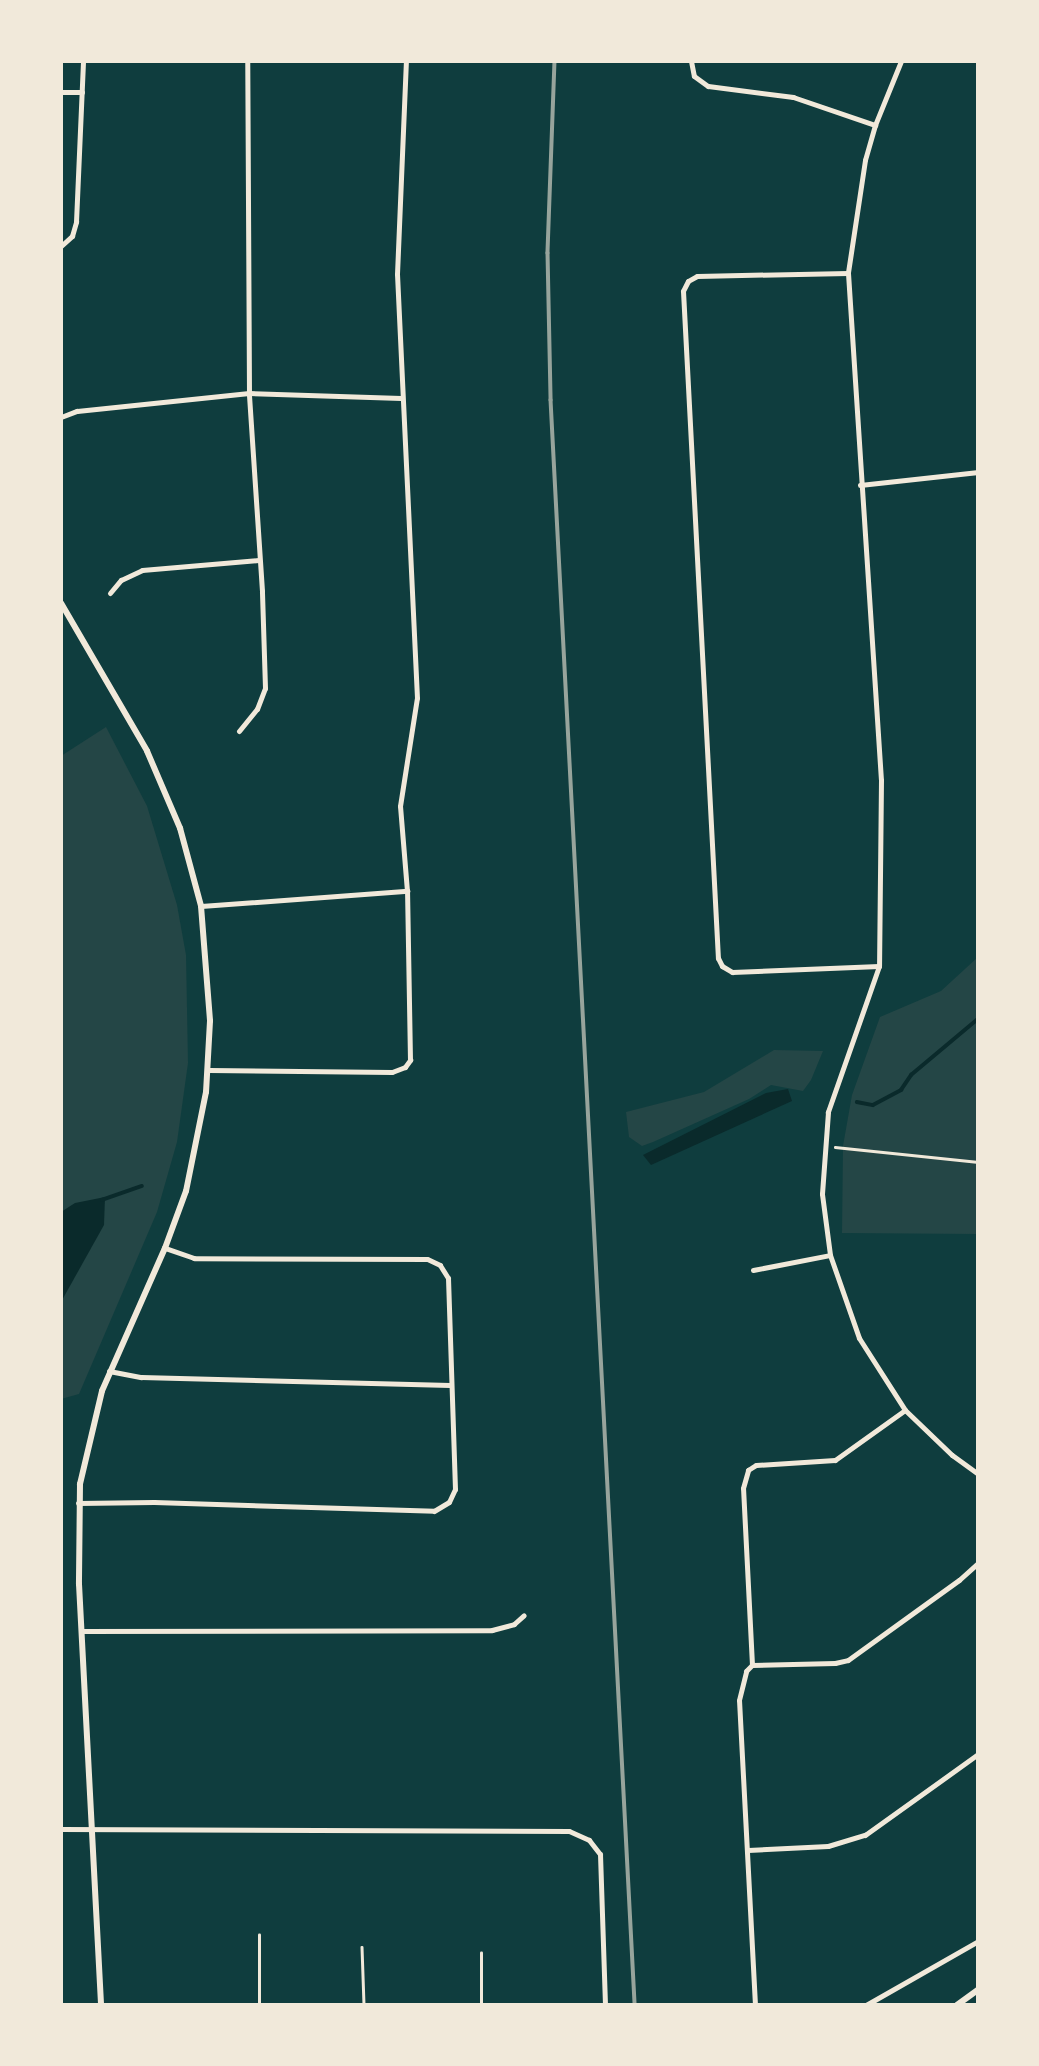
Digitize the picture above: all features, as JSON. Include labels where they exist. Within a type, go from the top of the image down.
[{"type":"street","points":[[61,246],[72,236],[76,222],[83,61]]},
{"type":"street","points":[[239,731],[257,709],[265,688],[249,393],[247,61]]},
{"type":"street","points":[[209,1070],[392,1072],[405,1068],[412,1053],[407,891],[400,806],[417,698],[397,274],[406,61]]},
{"type":"street","points":[[691,61],[694,76],[708,86],[793,97],[875,125]]},
{"type":"street","points":[[901,61],[875,125],[856,208],[848,273],[881,780],[879,966],[828,1112],[822,1194],[830,1255],[859,1338],[905,1410],[952,1455],[978,1474]]},
{"type":"street","points":[[61,92],[82,92]]},
{"type":"street","points":[[848,273],[697,276],[688,281],[683,291],[718,958],[722,966],[732,972],[879,966]]},
{"type":"street","points":[[61,416],[77,411],[249,393],[401,398]]},
{"type":"street","points":[[860,485],[978,472]]},
{"type":"street","points":[[110,593],[121,580],[142,570],[259,560]]},
{"type":"street","points":[[61,603],[152,761],[180,828],[201,906],[209,986],[209,1070],[194,1158],[165,1248],[109,1371],[86,1450],[78,1503],[81,1631],[101,2005]]},
{"type":"street","points":[[201,906],[407,891]]},
{"type":"street","points":[[78,1503],[154,1502],[434,1511],[449,1502],[456,1483],[447,1278],[440,1265],[422,1259],[202,1258],[165,1248]]},
{"type":"street","points":[[753,1270],[830,1255]]},
{"type":"street","points":[[109,1371],[141,1377],[450,1385]]},
{"type":"street","points":[[755,2005],[739,1700],[742,1681],[752,1665],[743,1488],[748,1470],[756,1465],[835,1460],[905,1410]]},
{"type":"street","points":[[752,1665],[848,1660],[959,1580],[978,1563]]},
{"type":"street","points":[[81,1631],[492,1630],[514,1624],[524,1615]]},
{"type":"street","points":[[748,1850],[828,1846],[865,1835],[978,1754]]},
{"type":"street","points":[[61,1829],[569,1831],[589,1840],[600,1854],[605,2005]]},
{"type":"street","points":[[866,2005],[978,1941]]},
{"type":"street","points":[[957,2005],[978,1990]]},
{"type":"lane","points":[[259,1935],[259,2005]]},
{"type":"lane","points":[[362,1947],[364,2005]]},
{"type":"lane","points":[[481,1953],[481,2005]]},
{"type":"path","points":[[825,1145],[978,1162]]},
{"type":"shaded area","points":[[106,727],[147,806],[177,905],[186,955],[188,1063],[177,1142],[157,1212],[79,1394],[61,1399],[61,756]]},
{"type":"shaded area","points":[[978,957],[978,1234],[842,1233],[843,1146],[852,1095],[880,1017],[941,991]]},
{"type":"shaded area","points":[[774,1050],[823,1051],[811,1080],[803,1091],[771,1085],[749,1099],[653,1142],[642,1146],[629,1137],[626,1112],[704,1092]]},
{"type":"shaded area","points":[[788,1089],[792,1101],[651,1165],[643,1155],[766,1093]]},
{"type":"shaded area","points":[[105,1197],[104,1225],[61,1302],[61,1212],[75,1203]]},
{"type":"waterway","points":[[857,1102],[873,1105],[901,1090],[911,1075],[978,1019]]},
{"type":"waterway","points":[[102,1200],[142,1186]]},
{"type":"railway","points":[[555,61],[548,253],[551,400],[635,2005]]}]
